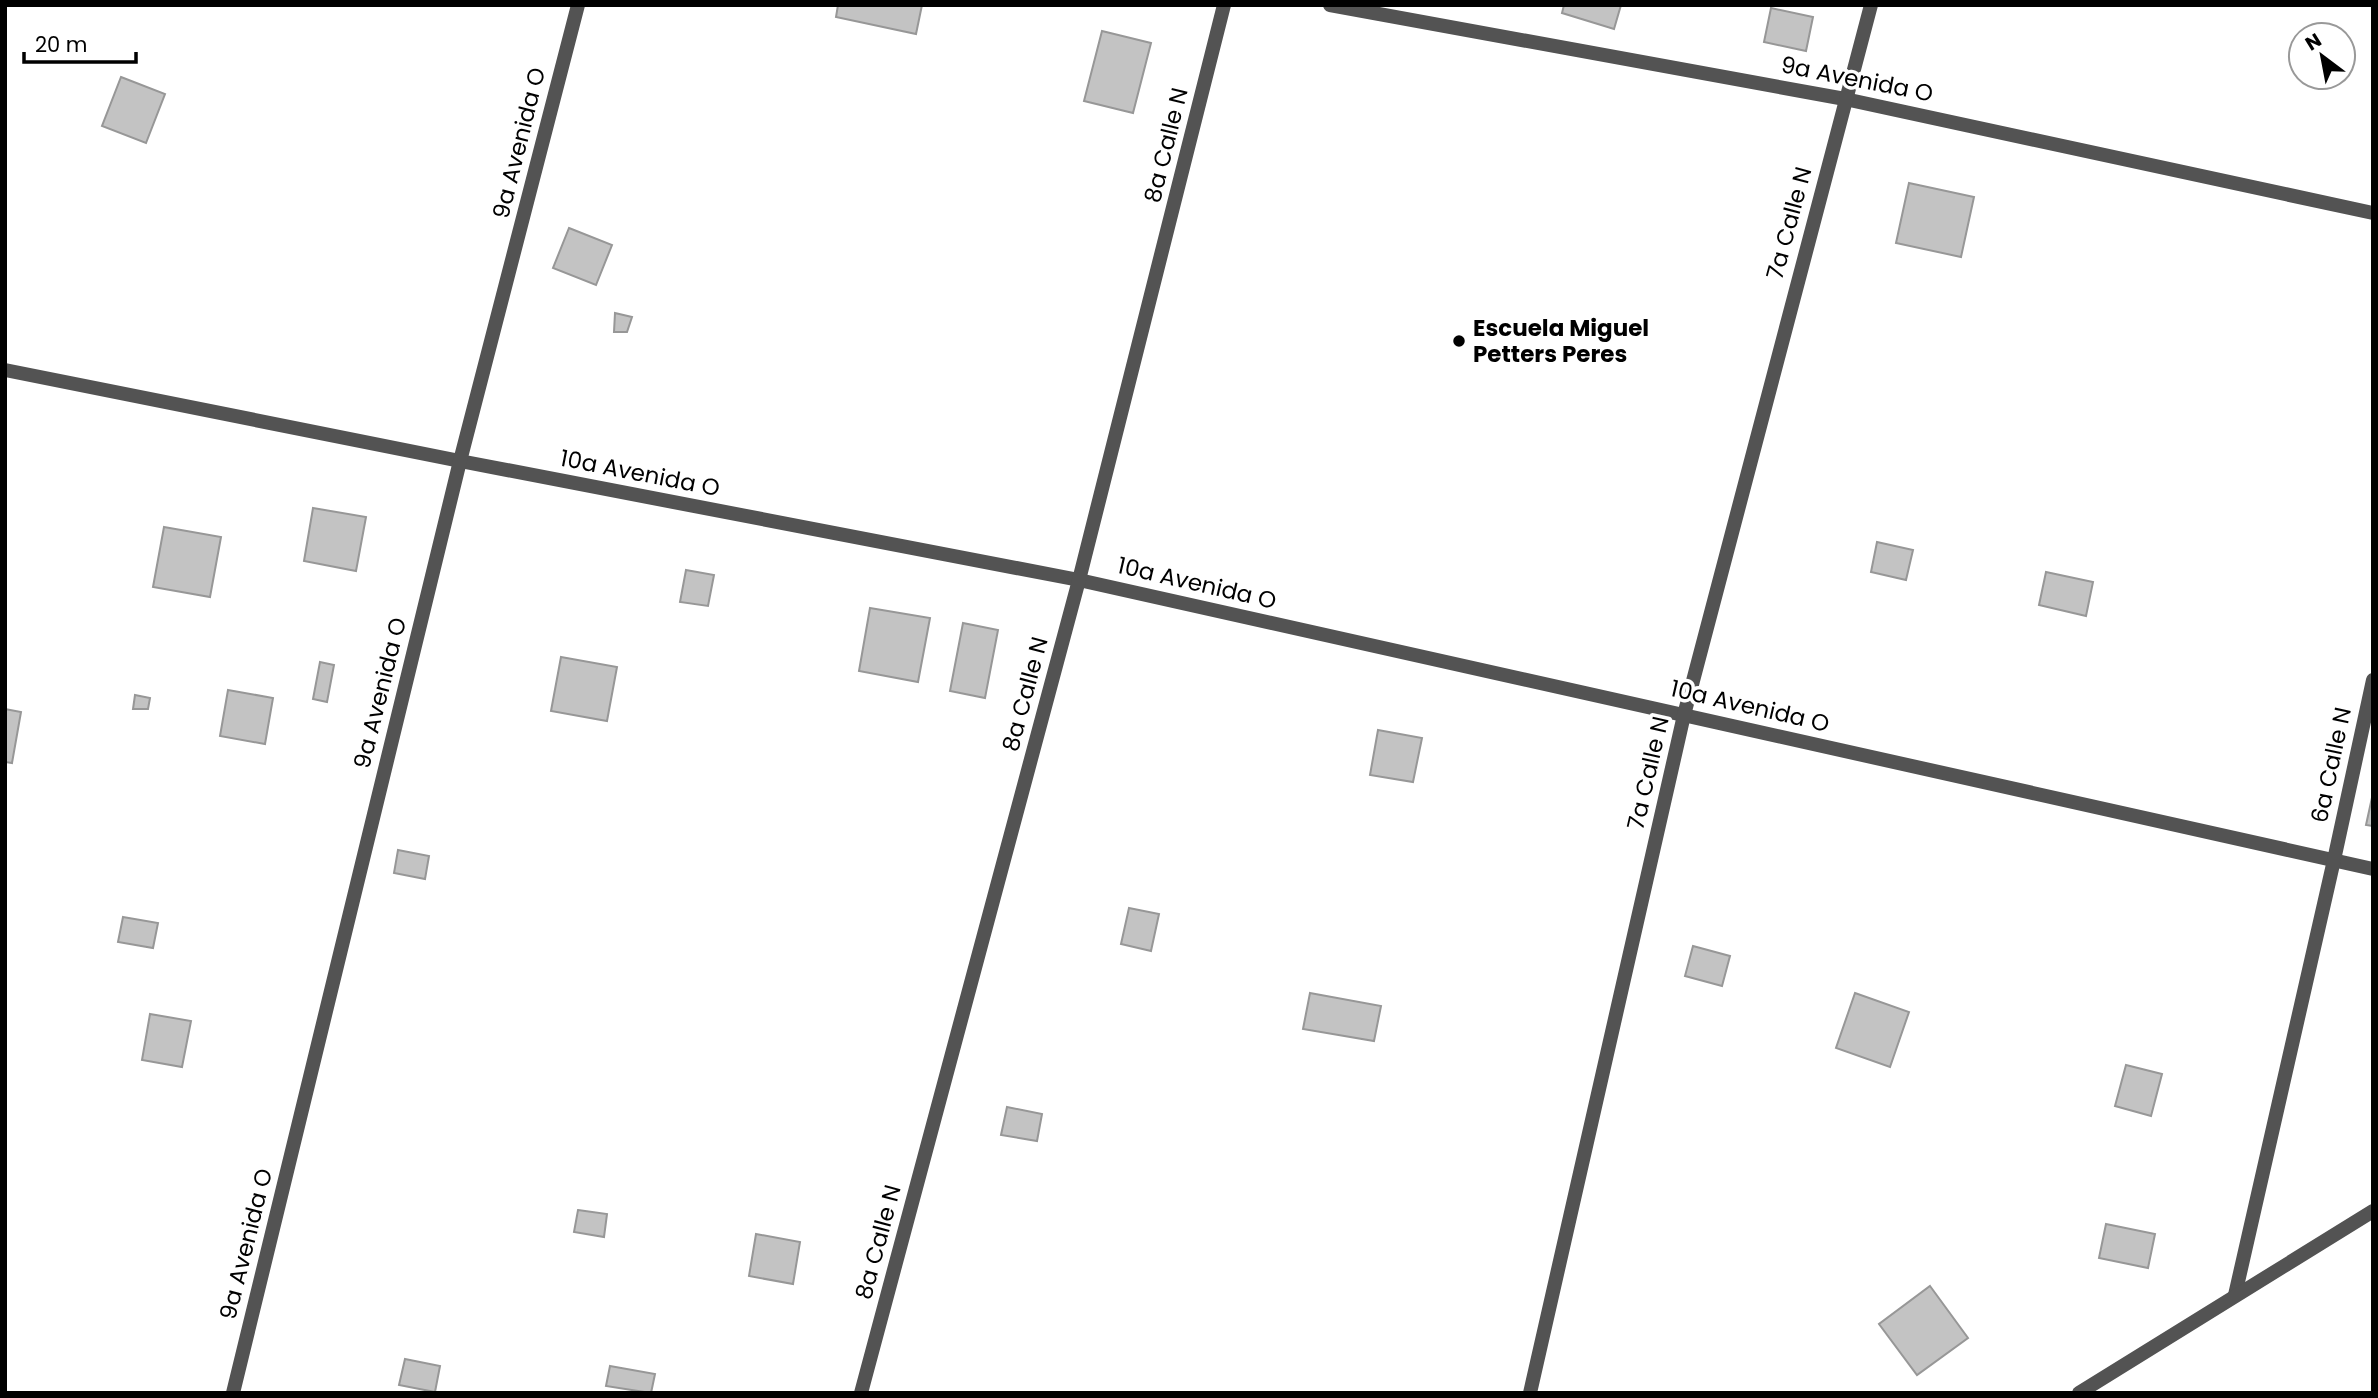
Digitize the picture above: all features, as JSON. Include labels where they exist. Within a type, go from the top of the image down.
[{"type":"street","name":"9a Avenida O","points":[[233,1393],[460,461],[578,5]]},
{"type":"street","name":"8a Calle N","points":[[861,1393],[1079,580],[1224,5]]},
{"type":"street","name":"9a Avenida O","points":[[1330,5],[1845,99],[2373,213]]},
{"type":"street","name":"7a Calle N","points":[[1530,1393],[1684,715],[1871,5]]},
{"type":"street","name":"10a Avenida O","points":[[5,370],[1079,580],[2373,869]]},
{"type":"street","name":"6a Calle N","points":[[2235,1295],[2373,680]]},
{"type":"street","points":[[2079,1393],[2373,1210]]},
{"type":"building","points":[[838,5],[922,5],[916,34],[836,17]]},
{"type":"building","points":[[1564,5],[1621,5],[1614,29],[1562,13]]},
{"type":"building","points":[[1771,8],[1813,17],[1806,51],[1764,42]]},
{"type":"building","points":[[1102,31],[1151,43],[1133,113],[1084,101]]},
{"type":"building","points":[[121,77],[165,94],[146,143],[102,126]]},
{"type":"building","points":[[1909,183],[1974,197],[1961,257],[1896,243]]},
{"type":"building","points":[[569,228],[612,245],[596,285],[553,268]]},
{"type":"building","points":[[615,313],[632,317],[627,332],[614,332]]},
{"type":"building","points":[[313,508],[366,517],[356,571],[304,561]]},
{"type":"building","points":[[164,527],[221,537],[210,597],[153,587]]},
{"type":"building","points":[[1877,542],[1913,550],[1906,580],[1871,572]]},
{"type":"building","points":[[686,570],[714,575],[708,606],[680,602]]},
{"type":"building","points":[[2046,572],[2093,582],[2086,616],[2039,605]]},
{"type":"building","points":[[870,608],[930,618],[918,682],[859,671]]},
{"type":"building","points":[[963,623],[998,630],[985,698],[950,691]]},
{"type":"building","points":[[561,657],[617,667],[607,721],[551,711]]},
{"type":"building","points":[[320,662],[334,665],[327,702],[313,699]]},
{"type":"building","points":[[228,690],[273,698],[265,744],[220,736]]},
{"type":"building","points":[[135,695],[150,698],[148,709],[133,709]]},
{"type":"building","points":[[5,709],[21,712],[12,763],[5,762]]},
{"type":"building","points":[[1378,730],[1422,738],[1413,782],[1370,775]]},
{"type":"building","points":[[2373,793],[2373,826],[2366,825]]},
{"type":"building","points":[[398,850],[429,856],[425,879],[394,873]]},
{"type":"building","points":[[1129,908],[1159,914],[1151,951],[1121,944]]},
{"type":"building","points":[[123,917],[158,923],[153,948],[118,942]]},
{"type":"building","points":[[1693,946],[1730,956],[1722,986],[1685,976]]},
{"type":"building","points":[[1310,993],[1381,1006],[1374,1041],[1303,1029]]},
{"type":"building","points":[[1855,993],[1909,1012],[1890,1067],[1836,1048]]},
{"type":"building","points":[[150,1014],[191,1021],[182,1067],[142,1060]]},
{"type":"building","points":[[2126,1065],[2162,1074],[2151,1116],[2115,1106]]},
{"type":"building","points":[[1007,1107],[1042,1114],[1037,1141],[1001,1135]]},
{"type":"building","points":[[578,1210],[607,1214],[604,1237],[574,1232]]},
{"type":"building","points":[[2106,1224],[2155,1234],[2148,1268],[2099,1258]]},
{"type":"building","points":[[756,1234],[800,1242],[793,1284],[749,1276]]},
{"type":"building","points":[[1930,1286],[1968,1338],[1917,1375],[1879,1324]]},
{"type":"building","points":[[405,1359],[440,1366],[435,1392],[399,1385]]},
{"type":"building","points":[[610,1366],[655,1374],[651,1393],[606,1386]]},
{"type":"place","name":"Escuela Miguel Petters Peres","points":[[1459,341]]}]
